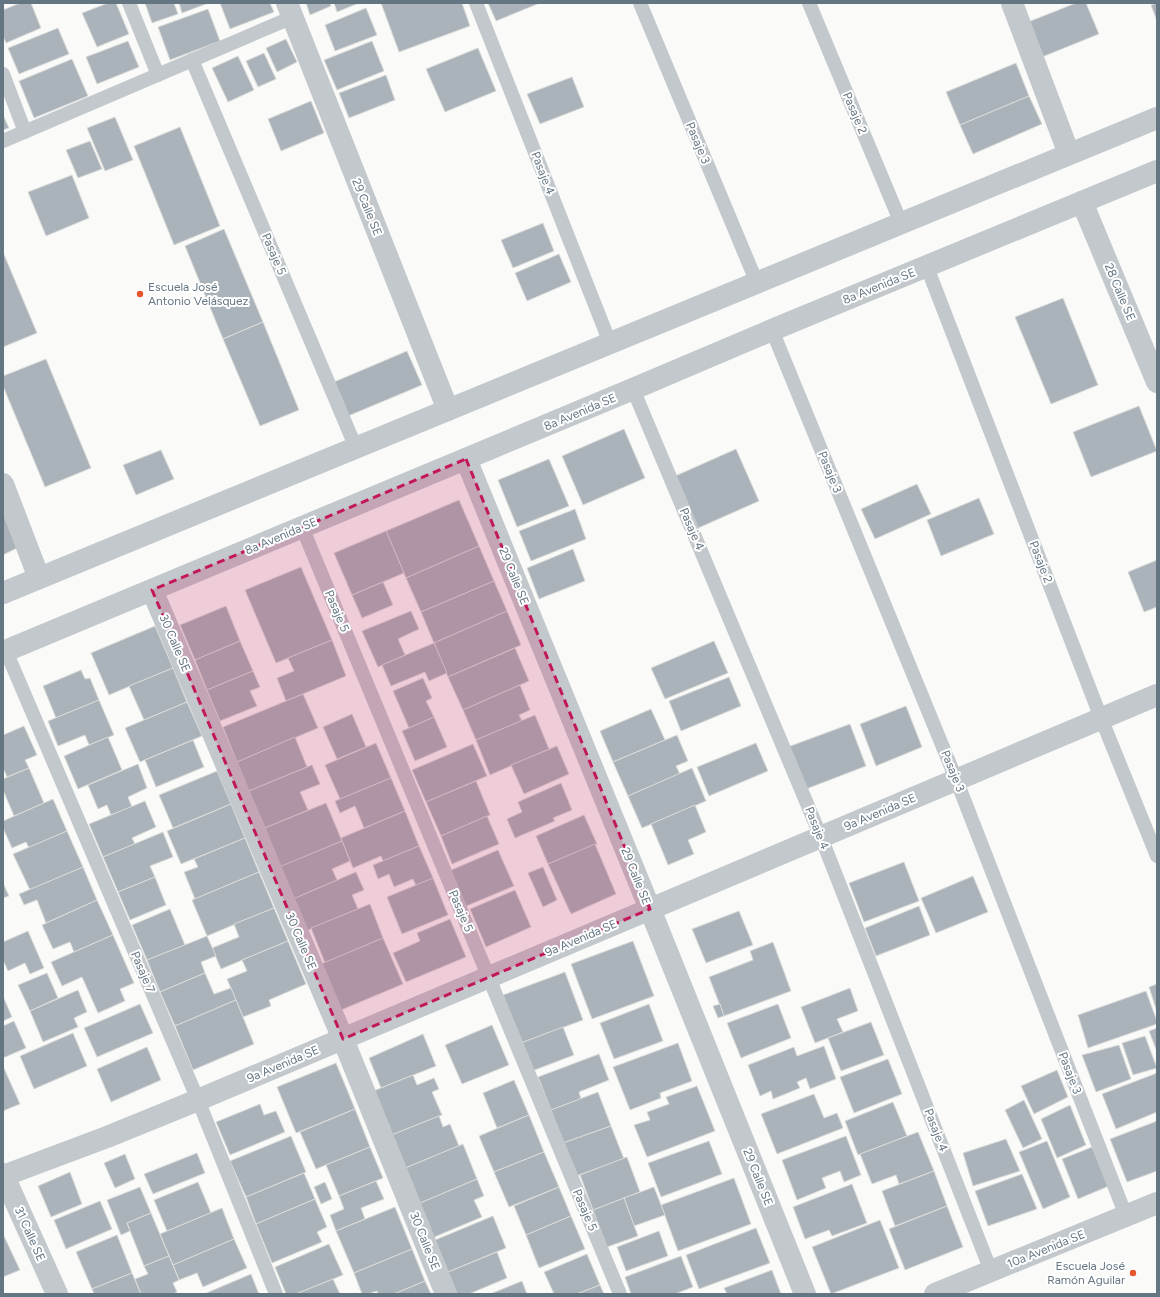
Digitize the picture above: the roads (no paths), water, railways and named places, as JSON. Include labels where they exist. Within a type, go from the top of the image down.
[{"type":"street","points":[[1012,3],[1069,154]]},
{"type":"street","name":"29 Calle SE","points":[[290,10],[448,410]]},
{"type":"street","points":[[3,594],[1157,118]]},
{"type":"street","name":"8a Avenida SE","points":[[5,651],[633,390],[772,330],[1157,171]]},
{"type":"street","name":"28 Calle SE","points":[[1082,202],[1157,382]]},
{"type":"street","name":"29 Calle SE","points":[[466,459],[650,909],[805,1294]]},
{"type":"street","points":[[3,484],[39,578]]},
{"type":"street","name":"30 Calle SE","points":[[152,590],[343,1039],[446,1294]]},
{"type":"street","name":"9a Avenida SE","points":[[3,1175],[107,1137],[198,1100],[1157,695]]},
{"type":"street","name":"31 Calle SE","points":[[3,1175],[58,1294]]},
{"type":"street","name":"10a Avenida SE","points":[[935,1294],[1157,1203]]},
{"type":"lane","points":[[129,3],[158,75]]},
{"type":"lane","name":"Pasaje 4","points":[[476,3],[610,343]]},
{"type":"lane","name":"Pasaje 3","points":[[640,3],[757,282]]},
{"type":"lane","name":"Pasaje 2","points":[[809,3],[901,224]]},
{"type":"lane","points":[[3,141],[192,60],[290,10]]},
{"type":"lane","name":"Pasaje 5","points":[[192,60],[356,448]]},
{"type":"lane","points":[[3,74],[25,132]]},
{"type":"lane","name":"Pasaje 2","points":[[927,267],[1101,718],[1157,856]]},
{"type":"lane","name":"Pasaje 3","points":[[772,330],[956,779],[1126,1216]]},
{"type":"lane","name":"Pasaje 4","points":[[633,390],[821,837],[992,1271]]},
{"type":"lane","name":"Pasaje 5","points":[[302,527],[620,1294]]},
{"type":"lane","name":"Pasaje 7","points":[[5,651],[198,1100],[276,1294]]},
{"type":"place","name":"Escuela José Antonio Velásquez","points":[[140,294]]},
{"type":"place","name":"Escuela José Ramón Aguilar","points":[[1133,1273]]}]
